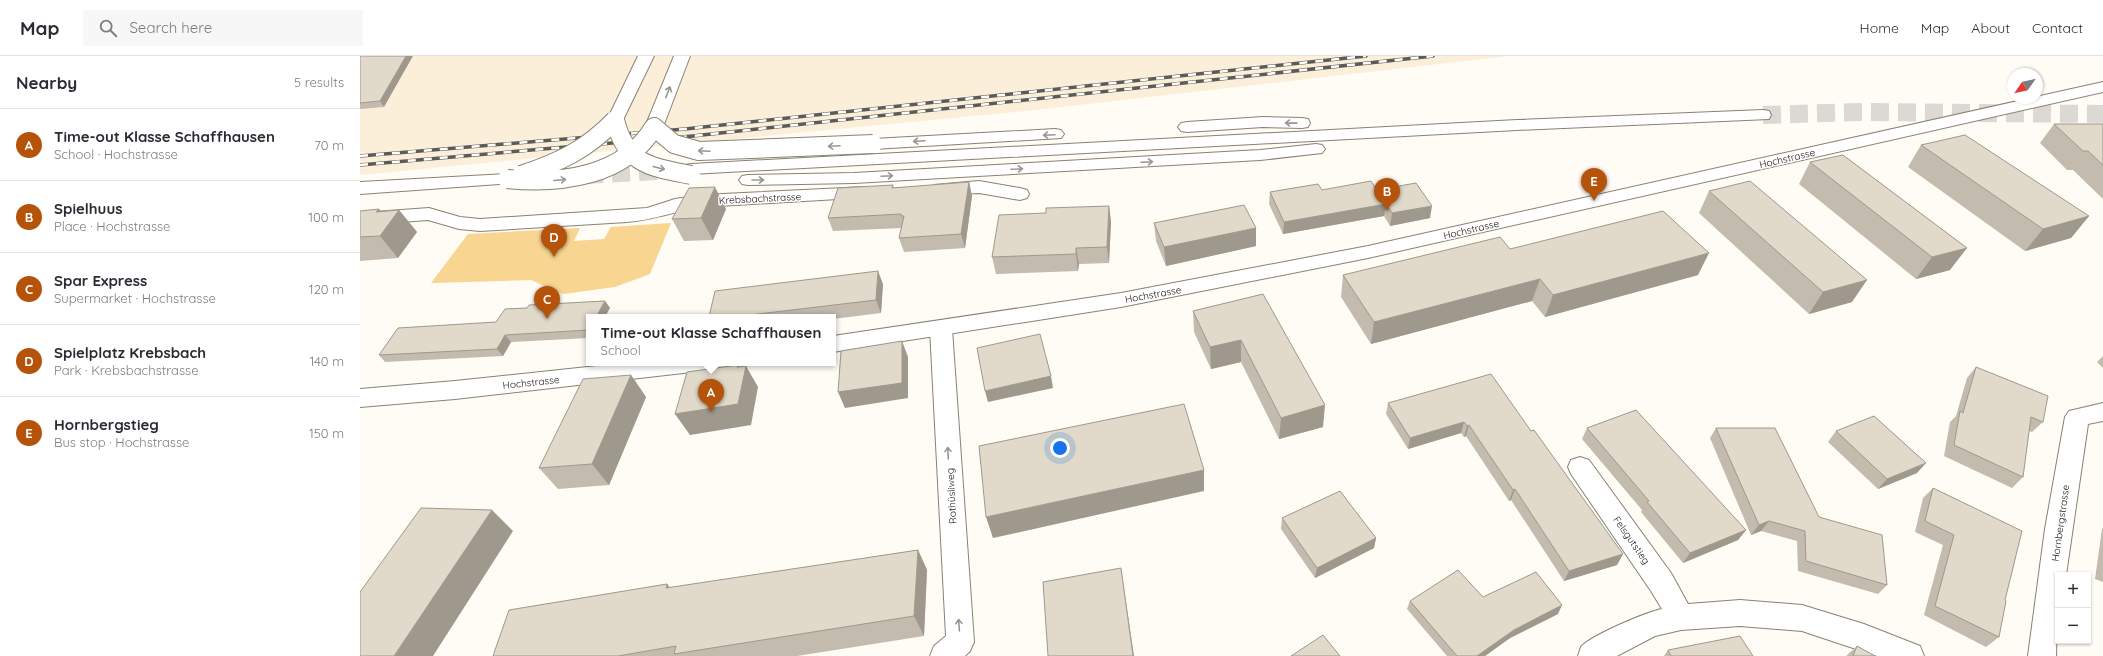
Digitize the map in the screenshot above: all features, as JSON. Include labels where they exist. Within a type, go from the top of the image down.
[{"type":"main road","points":[[507,179],[574,155],[598,138],[615,120],[646,56]]},
{"type":"main road","points":[[360,188],[507,179],[537,182],[567,179],[606,166],[630,154],[645,142],[654,127],[682,56]]},
{"type":"main road","name":"Hochstrasse","points":[[836,344],[941,329],[1121,300],[1368,252],[2103,87]]},
{"type":"main road","points":[[691,169],[1470,127],[1763,115]]},
{"type":"main road","points":[[615,120],[619,138],[630,154],[647,165],[691,176],[727,179],[780,180],[862,178],[1277,154],[1470,127]]},
{"type":"main road","points":[[654,127],[662,137],[679,148],[712,152],[1200,127],[1263,122],[1470,127]]},
{"type":"main road","name":"Krebsbachstrasse","points":[[360,219],[429,214],[460,223],[480,225],[649,214],[675,205],[702,201],[979,187],[1020,194]]},
{"type":"main road","name":"Rothüsliweg","points":[[941,329],[960,642],[944,656]]},
{"type":"main road","name":"Hochstrasse","points":[[360,398],[455,390],[674,366]]},
{"type":"main road","name":"Hornbergstrasse","points":[[2042,656],[2058,529],[2077,417],[2103,412]]},
{"type":"main road","name":"Felsgutstieg","points":[[1580,467],[1662,582],[1681,617]]},
{"type":"main road","points":[[1592,656],[1617,640],[1651,624],[1681,617],[1740,613],[1802,618],[1864,637],[1910,656]]},
{"type":"shaded area","points":[[360,56],[1509,56],[1026,111],[360,175]]},
{"type":"shaded area","points":[[671,223],[650,274],[615,287],[563,294],[531,280],[431,283],[468,234],[580,228],[574,241],[604,239],[611,227]]},
{"type":"building","points":[[360,56],[406,56],[380,101],[360,103]]},
{"type":"building","points":[[2054,124],[2103,124],[2103,165],[2088,151],[2083,151]]},
{"type":"building","points":[[1965,135],[2089,216],[2043,229],[1921,145]]},
{"type":"building","points":[[1843,155],[1967,248],[1932,257],[1810,162]]},
{"type":"building","points":[[1371,181],[1377,190],[1416,183],[1432,206],[1392,213],[1386,204],[1284,222],[1270,192],[1318,184],[1322,190]]},
{"type":"building","points":[[1750,181],[1867,280],[1823,292],[1709,191]]},
{"type":"building","points":[[969,182],[961,234],[899,238],[904,216],[901,216],[901,214],[828,218],[838,188],[893,185],[892,188]]},
{"type":"building","points":[[715,187],[701,218],[672,219],[689,188]]},
{"type":"building","points":[[1244,205],[1256,228],[1164,247],[1154,223]]},
{"type":"building","points":[[1109,206],[1107,247],[1076,248],[1076,254],[992,257],[999,215],[1046,213],[1046,208]]},
{"type":"building","points":[[379,209],[376,212],[399,210],[380,236],[360,237],[360,211]]},
{"type":"building","points":[[1663,211],[1709,253],[1553,295],[1540,279],[1374,322],[1343,275],[1500,237],[1510,249]]},
{"type":"building","points":[[878,271],[876,300],[758,314],[710,314],[715,291]]},
{"type":"building","points":[[1263,294],[1325,405],[1281,418],[1241,340],[1210,347],[1193,311]]},
{"type":"building","points":[[605,301],[598,314],[586,314],[586,330],[505,335],[497,349],[379,355],[398,328],[496,322],[505,309],[527,308],[529,305]]},
{"type":"building","points":[[1040,334],[1051,376],[985,391],[977,348]]},
{"type":"building","points":[[902,341],[902,383],[838,392],[841,351]]},
{"type":"building","points":[[731,366],[746,366],[738,404],[675,414],[687,372]]},
{"type":"building","points":[[1976,367],[2048,396],[2043,422],[2031,417],[2023,477],[1954,445],[1960,411],[1963,413]]},
{"type":"building","points":[[1491,374],[1531,431],[1534,430],[1623,554],[1569,571],[1515,489],[1513,490],[1469,425],[1467,426],[1464,422],[1410,438],[1388,403]]},
{"type":"building","points":[[631,375],[592,464],[539,468],[583,379]]},
{"type":"building","points":[[1184,404],[1204,470],[986,517],[979,446]]},
{"type":"building","points":[[1636,410],[1746,530],[1690,553],[1647,502],[1649,501],[1587,428]]},
{"type":"building","points":[[1874,416],[1926,463],[1887,479],[1836,431]]},
{"type":"building","points":[[1716,428],[1775,428],[1819,517],[1882,535],[1887,585],[1806,561],[1805,531],[1769,521],[1759,525]]},
{"type":"building","points":[[1933,488],[2022,531],[2005,600],[1999,637],[1935,606],[1954,535],[1925,521]]},
{"type":"building","points":[[1340,491],[1376,538],[1317,568],[1282,518]]},
{"type":"building","points":[[421,508],[492,510],[394,656],[360,656],[360,592]]},
{"type":"building","points":[[918,550],[914,616],[674,654],[676,646],[618,656],[493,656],[509,610],[667,584],[666,588]]},
{"type":"building","points":[[1121,568],[1133,656],[1048,656],[1043,582]]},
{"type":"building","points":[[1458,570],[1483,597],[1536,572],[1562,605],[1514,630],[1477,656],[1457,656],[1410,601]]},
{"type":"building","points":[[1323,635],[1340,656],[1291,656]]},
{"type":"building","points":[[1740,636],[1753,656],[1671,656],[1668,650]]},
{"type":"building","points":[[1857,646],[1875,656],[1853,656]]},
{"type":"tunnel","points":[[1763,115],[1859,112],[2103,114]]},
{"type":"tunnel","points":[[585,175],[674,170]]},
{"type":"railway","points":[[360,156],[685,129],[1366,56]]},
{"type":"railway","points":[[360,165],[693,136],[1433,56]]},
{"type":"place","name":"Hornbergstieg","points":[[1594,201]]},
{"type":"place","name":"Spielhuus","points":[[1387,211]]},
{"type":"place","name":"Spielplatz Krebsbach","points":[[554,257]]},
{"type":"place","name":"Spar Express","points":[[547,319]]},
{"type":"place","name":"Time-out Klasse Schaffhausen","points":[[711,412]]}]
